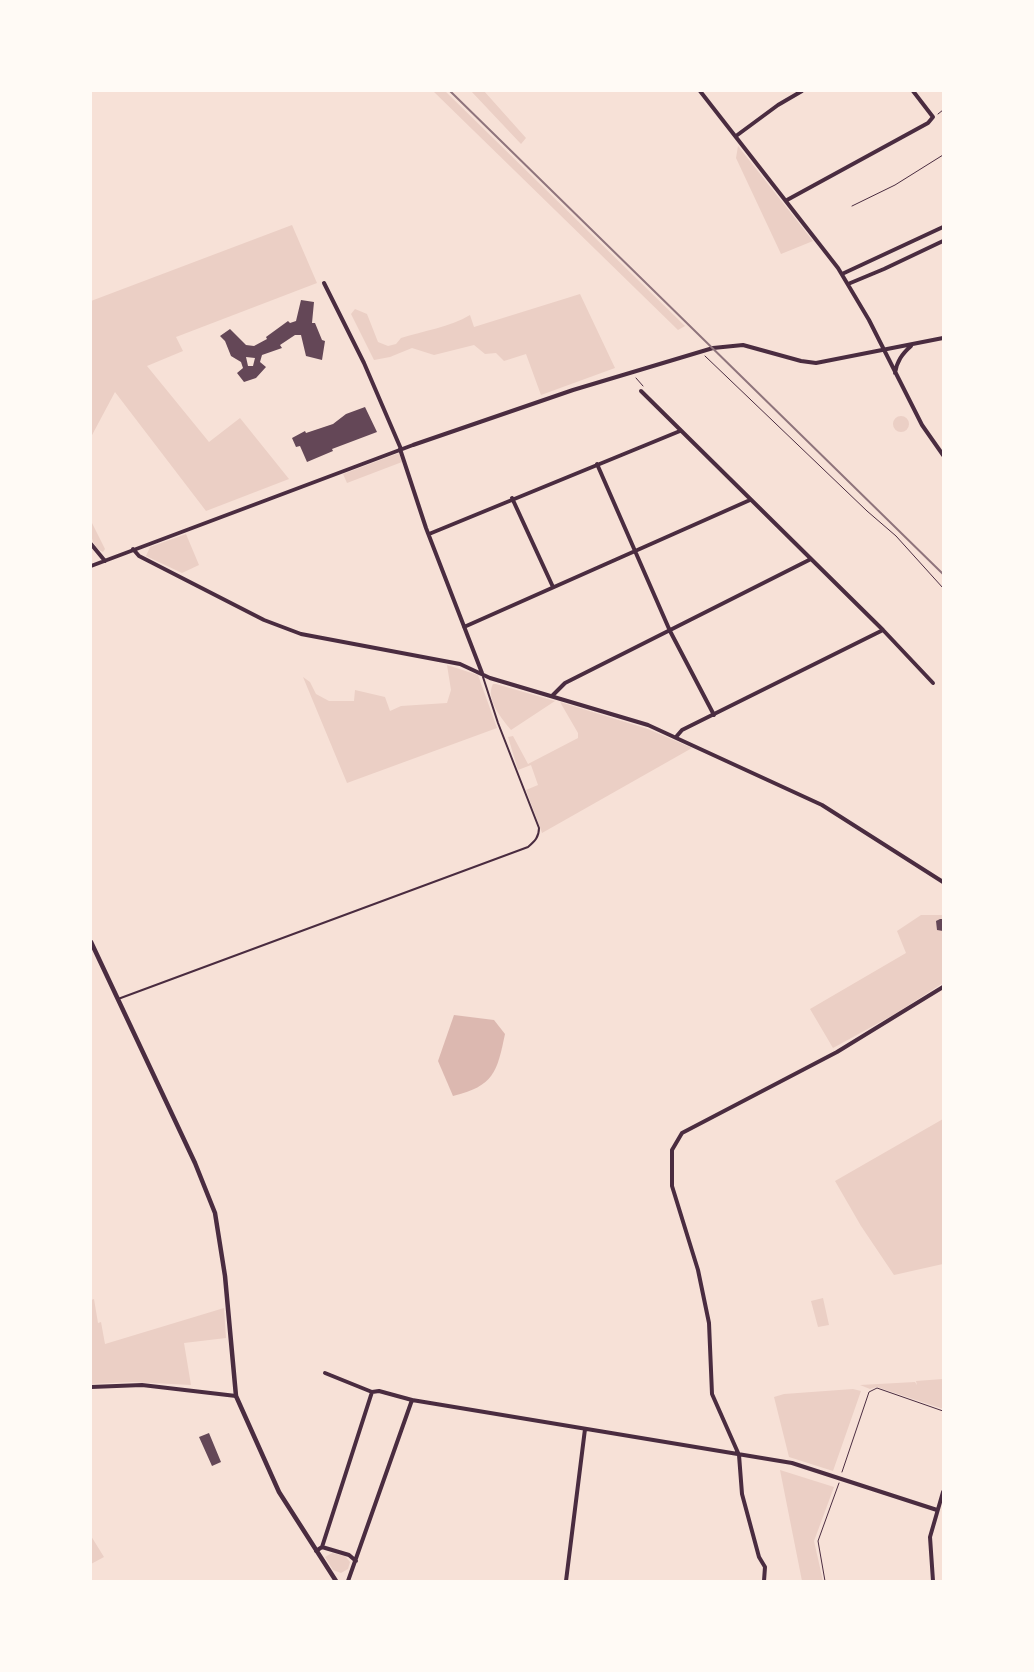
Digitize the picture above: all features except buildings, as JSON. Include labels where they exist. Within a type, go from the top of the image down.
[{"type":"street","points":[[700,91],[787,200],[842,274],[922,425],[943,455]]},
{"type":"street","points":[[736,136],[778,105],[802,91]]},
{"type":"street","points":[[787,200],[913,132],[933,117],[913,91]]},
{"type":"street","points":[[842,274],[943,227]]},
{"type":"street","points":[[848,284],[943,241]]},
{"type":"street","points":[[324,284],[364,364],[401,449],[429,534],[482,673]]},
{"type":"street","points":[[91,566],[133,548],[401,449],[633,371],[701,352],[726,346],[743,346],[801,361],[816,362],[943,338]]},
{"type":"street","points":[[895,373],[897,363],[903,353],[912,345]]},
{"type":"street","points":[[641,391],[883,630],[932,683]]},
{"type":"street","points":[[429,534],[512,498],[680,431]]},
{"type":"street","points":[[597,464],[670,631],[714,715]]},
{"type":"street","points":[[512,498],[553,587]]},
{"type":"street","points":[[464,627],[750,500]]},
{"type":"street","points":[[91,544],[105,561]]},
{"type":"street","points":[[133,548],[139,556],[264,620],[301,634],[460,664],[490,678],[648,726],[676,737],[822,805],[943,882]]},
{"type":"street","points":[[552,696],[565,684],[811,559]]},
{"type":"street","points":[[676,737],[682,730],[883,630]]},
{"type":"street","points":[[91,942],[195,1163],[215,1213],[222,1251],[236,1396],[279,1492],[336,1581]]},
{"type":"street","points":[[764,1581],[765,1567],[758,1557],[742,1494],[740,1455],[712,1394],[709,1323],[698,1270],[672,1186],[671,1162],[676,1141],[682,1133],[837,1052],[943,987]]},
{"type":"street","points":[[325,1373],[372,1392],[379,1391],[412,1400],[792,1463],[937,1510]]},
{"type":"street","points":[[91,1386],[142,1385],[236,1396]]},
{"type":"street","points":[[316,1551],[322,1547],[372,1392]]},
{"type":"street","points":[[348,1581],[412,1400]]},
{"type":"street","points":[[566,1581],[585,1429]]},
{"type":"street","points":[[933,1581],[930,1537],[943,1492]]},
{"type":"street","points":[[322,1547],[350,1555],[356,1561]]},
{"type":"lane","points":[[118,999],[528,847],[535,841],[539,828],[498,723],[482,673]]},
{"type":"path","points":[[933,117],[943,110]]},
{"type":"path","points":[[852,206],[895,186],[943,155]]},
{"type":"path","points":[[701,352],[867,511],[896,536],[943,588]]},
{"type":"path","points":[[633,371],[636,379],[643,386],[641,391]]},
{"type":"path","points":[[825,1581],[818,1541],[869,1392],[877,1388],[943,1411]]},
{"type":"shaded area","points":[[433,91],[445,91],[685,326],[678,330]]},
{"type":"shaded area","points":[[471,91],[484,91],[526,138],[521,144]]},
{"type":"shaded area","points":[[738,146],[813,241],[781,254],[736,158]]},
{"type":"shaded area","points":[[292,225],[317,283],[176,337],[183,351],[147,366],[209,442],[240,418],[289,479],[206,511],[115,392],[91,437],[91,301]]},
{"type":"shaded area","points":[[580,294],[615,368],[541,395],[526,354],[504,361],[496,353],[485,354],[474,345],[434,355],[412,348],[390,357],[374,360],[351,314],[355,309],[367,314],[378,342],[388,346],[396,344],[401,338],[445,326],[470,315],[474,327]]},
{"type":"shaded area","points":[[898,416],[904,416],[909,421],[907,430],[898,432],[893,427],[893,421]]},
{"type":"shaded area","points":[[399,453],[402,462],[347,483],[343,474]]},
{"type":"shaded area","points":[[91,521],[105,549],[103,552],[93,543]]},
{"type":"shaded area","points":[[186,534],[199,565],[182,573],[146,556],[150,547]]},
{"type":"shaded area","points":[[447,665],[478,675],[497,728],[347,783],[303,677],[310,682],[316,694],[329,701],[354,701],[355,690],[385,697],[390,711],[401,706],[447,703],[451,690]]},
{"type":"shaded area","points":[[493,684],[555,701],[511,730],[499,715],[493,702],[491,690]]},
{"type":"shaded area","points":[[560,702],[648,729],[692,748],[542,833],[526,790],[538,785],[531,765],[518,770],[508,737],[513,736],[528,764],[578,738],[578,733]]},
{"type":"shaded area","points":[[921,915],[943,915],[943,983],[895,1014],[833,1048],[810,1009],[906,953],[897,931]]},
{"type":"shaded area","points":[[454,1015],[494,1020],[505,1034],[496,1068],[491,1076],[477,1087],[453,1096],[438,1061]]},
{"type":"shaded area","points":[[943,1119],[943,1264],[894,1275],[861,1226],[835,1181]]},
{"type":"shaded area","points":[[823,1298],[829,1325],[818,1327],[811,1301]]},
{"type":"shaded area","points":[[94,1299],[98,1323],[101,1322],[105,1344],[224,1308],[226,1338],[184,1343],[191,1385],[132,1382],[91,1384],[91,1300]]},
{"type":"shaded area","points":[[943,1379],[943,1409],[877,1387],[870,1389],[860,1385],[915,1382],[917,1385],[916,1381]]},
{"type":"shaded area","points":[[853,1389],[861,1391],[833,1471],[789,1457],[774,1397],[784,1394]]},
{"type":"shaded area","points":[[780,1470],[834,1487],[814,1541],[823,1581],[802,1581]]},
{"type":"shaded area","points":[[91,1536],[104,1557],[91,1564]]},
{"type":"shaded area","points":[[332,1553],[345,1556],[350,1562],[348,1569],[341,1573],[333,1570],[325,1557]]},
{"type":"railway","points":[[450,91],[943,574]]}]
